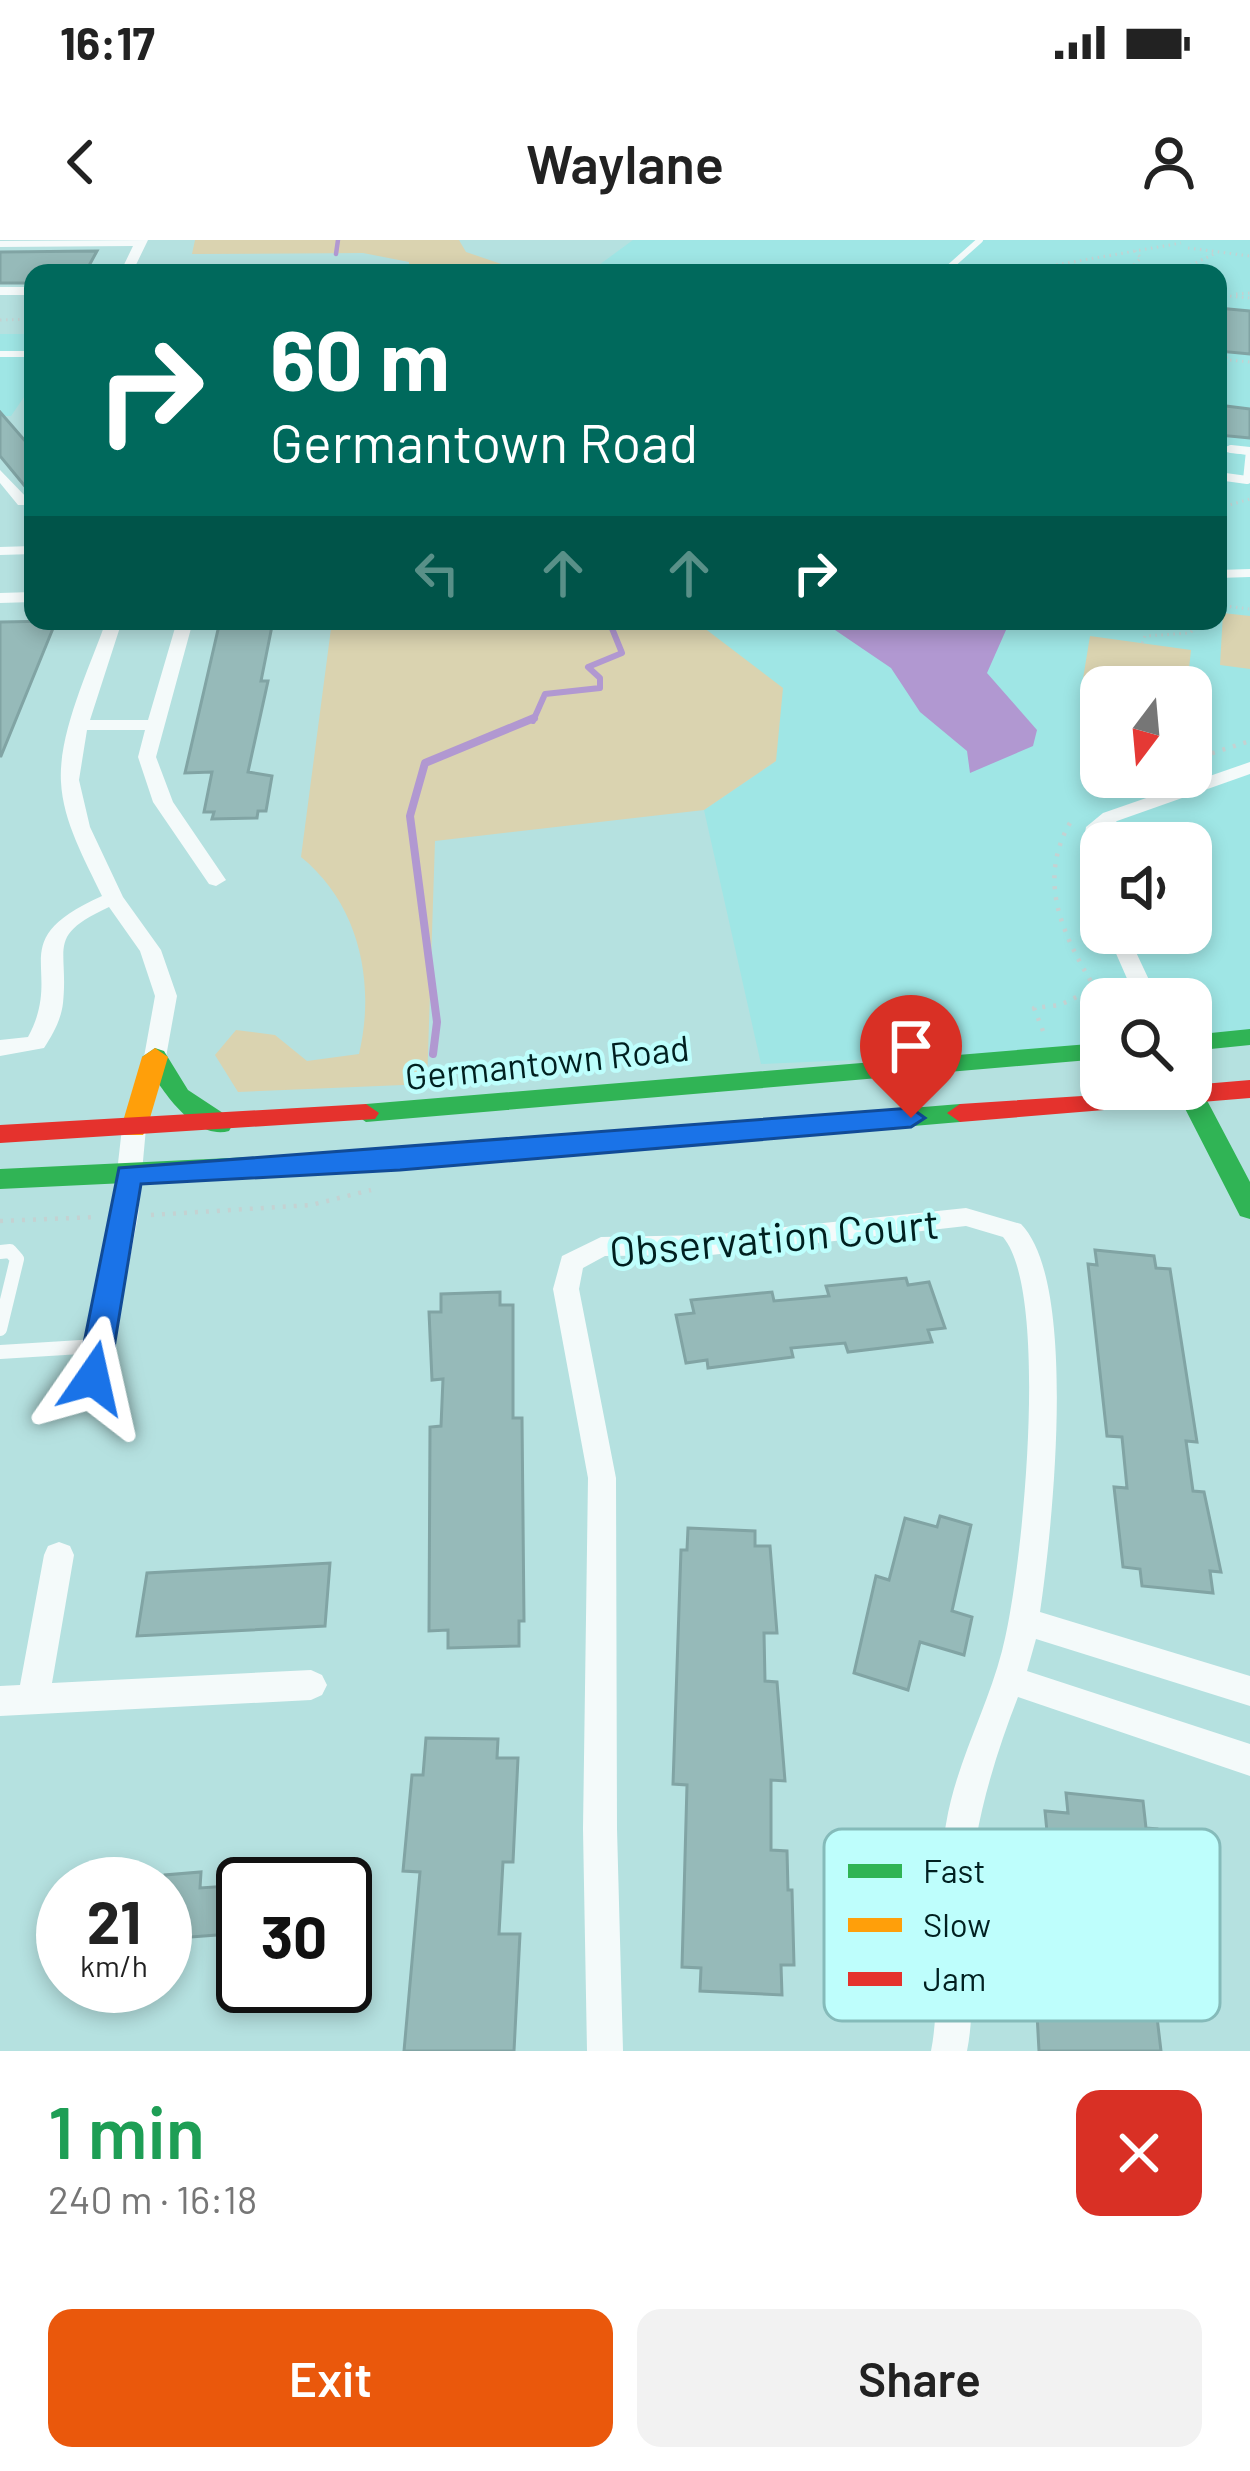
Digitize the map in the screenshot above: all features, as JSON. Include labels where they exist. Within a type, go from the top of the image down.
[{"type":"main road","points":[[1212,1041],[1250,1036]]},
{"type":"main road","name":"Germantown Road","points":[[0,1134],[220,1124],[1080,1053]]},
{"type":"main road","points":[[155,1057],[179,1096],[220,1124]]},
{"type":"main road","points":[[134,1128],[155,1057]]},
{"type":"main road","points":[[1212,1091],[1250,1089]]},
{"type":"main road","points":[[0,1179],[400,1160],[1080,1101]]},
{"type":"main road","points":[[1198,1110],[1250,1209]]},
{"type":"street","points":[[0,244],[142,242]]},
{"type":"street","points":[[0,474],[24,496]]},
{"type":"street","points":[[111,630],[79,725],[70,780],[80,827],[113,898],[140,931],[166,996],[155,1057]]},
{"type":"street","points":[[182,630],[147,757],[163,802],[216,880]]},
{"type":"street","points":[[79,725],[155,725]]},
{"type":"street","points":[[1103,822],[1250,768]]},
{"type":"street","points":[[0,1048],[36,1042],[46,1030],[49,946],[56,928],[73,913],[113,898]]},
{"type":"street","points":[[93,1378],[124,1216],[134,1128]]},
{"type":"street","name":"Observation Court","points":[[605,2051],[600,1829],[602,1478],[566,1289],[571,1263],[601,1247],[712,1245],[966,1217],[991,1221],[1016,1233],[1030,1256],[1041,1378],[1039,1485],[1024,1621],[973,1775],[963,1829]]},
{"type":"street","points":[[34,1699],[59,1555]]},
{"type":"street","points":[[1024,1621],[1250,1691]]},
{"type":"street","points":[[1007,1679],[1250,1760]]},
{"type":"street","points":[[0,1701],[311,1685]]},
{"type":"street","name":"Observation Court","points":[[950,2051],[957,2021]]},
{"type":"lane","points":[[953,264],[980,240]]},
{"type":"lane","points":[[1227,447],[1243,445],[1250,451],[1247,480],[1227,477]]},
{"type":"lane","points":[[0,1252],[10,1251],[17,1259],[0,1329]]},
{"type":"lane","points":[[0,1352],[99,1346]]},
{"type":"path","points":[[1054,264],[1178,242],[1205,258]]},
{"type":"path","points":[[1188,248],[1250,256]]},
{"type":"path","points":[[1130,249],[1141,258],[1135,264]]},
{"type":"path","points":[[1193,264],[1221,250]]},
{"type":"path","points":[[1227,352],[1227,360],[1250,362]]},
{"type":"path","points":[[1142,643],[1145,636],[1193,630]]},
{"type":"path","points":[[1212,753],[1250,741]]},
{"type":"path","points":[[1061,1034],[1044,1035],[1034,1008],[1060,1005],[1080,995]]},
{"type":"path","points":[[0,1221],[311,1205],[370,1190]]},
{"type":"shaded area","points":[[195,240],[459,240],[466,252],[501,264],[409,264],[363,253],[192,254]]},
{"type":"shaded area","points":[[633,240],[1250,240],[1250,1037],[1212,1041],[1212,978],[1080,978],[1080,1050],[761,1064],[704,810],[776,761],[699,630],[1227,630],[1227,264],[600,264]]},
{"type":"shaded area","points":[[0,334],[24,334],[24,397],[11,416],[0,416]]},
{"type":"shaded area","points":[[1227,613],[1250,616],[1250,669],[1220,665]]},
{"type":"shaded area","points":[[331,630],[707,630],[783,688],[776,761],[704,810],[435,841],[427,1084],[238,1092],[215,1055],[236,1030],[275,1035],[307,1061],[359,1054],[365,999],[358,946],[337,897],[301,857]]},
{"type":"shaded area","points":[[835,630],[1006,630],[987,673],[1037,730],[1033,746],[970,773],[967,751],[920,712],[891,668]]},
{"type":"shaded area","points":[[1090,636],[1191,650],[1189,666],[1085,666]]},
{"type":"building","points":[[97,251],[90,264],[24,264],[24,283],[0,283],[0,252]]},
{"type":"building","points":[[1227,309],[1250,311],[1250,354],[1227,352]]},
{"type":"building","points":[[1227,406],[1250,409],[1250,438],[1227,436]]},
{"type":"building","points":[[0,412],[24,440],[24,485],[0,456]]},
{"type":"building","points":[[0,622],[24,622],[24,630],[52,630],[1,756],[0,756]]},
{"type":"building","points":[[218,630],[271,630],[261,681],[268,681],[248,772],[272,776],[266,811],[258,811],[257,818],[212,819],[214,812],[204,812],[212,772],[185,773]]},
{"type":"building","points":[[1095,1250],[1154,1256],[1156,1268],[1170,1269],[1197,1442],[1186,1441],[1193,1491],[1204,1492],[1221,1572],[1210,1571],[1213,1593],[1142,1586],[1140,1569],[1123,1567],[1114,1487],[1127,1488],[1122,1437],[1107,1436],[1088,1264],[1097,1265]]},
{"type":"building","points":[[906,1278],[908,1285],[929,1282],[945,1328],[928,1330],[932,1342],[848,1352],[845,1343],[791,1348],[793,1357],[708,1368],[707,1360],[686,1363],[676,1315],[694,1313],[691,1300],[772,1292],[774,1301],[829,1296],[826,1286]]},
{"type":"building","points":[[500,1292],[500,1305],[513,1305],[513,1418],[522,1418],[524,1621],[519,1621],[519,1646],[448,1648],[448,1630],[429,1631],[430,1427],[441,1426],[443,1379],[432,1380],[429,1312],[441,1312],[441,1294]]},
{"type":"building","points":[[940,1516],[971,1525],[952,1611],[972,1617],[964,1655],[920,1642],[908,1690],[854,1673],[876,1576],[889,1580],[905,1518],[937,1527]]},
{"type":"building","points":[[688,1528],[755,1531],[755,1546],[770,1546],[777,1633],[764,1633],[765,1681],[777,1682],[785,1781],[771,1780],[771,1850],[787,1851],[788,1890],[792,1890],[794,1965],[781,1965],[782,1995],[700,1991],[701,1968],[682,1967],[687,1785],[673,1784],[681,1550],[687,1550]]},
{"type":"building","points":[[330,1563],[325,1626],[137,1636],[147,1573]]},
{"type":"building","points":[[426,1738],[498,1739],[497,1758],[518,1758],[513,1862],[503,1862],[499,1934],[520,1934],[514,2051],[404,2051],[420,1872],[403,1871],[412,1775],[423,1775]]},
{"type":"building","points":[[1066,1793],[1143,1801],[1146,1828],[1157,1829],[1047,1829],[1045,1811],[1068,1813]]},
{"type":"building","points":[[201,1872],[200,1888],[216,1887],[216,1935],[192,1937],[192,1873]]},
{"type":"building","points":[[1037,2021],[1157,2021],[1161,2051],[1039,2051]]},
{"type":"waterway","points":[[336,254],[338,240]]},
{"type":"waterway","points":[[533,721],[545,694],[600,688],[600,678],[588,667],[622,653],[613,630]]},
{"type":"waterway","points":[[433,1054],[437,1022],[410,816],[425,763],[534,718]]},
{"type":"traffic: fast","points":[[1212,1041],[1250,1037]]},
{"type":"traffic: fast","points":[[366,1113],[1080,1053]]},
{"type":"traffic: fast","points":[[155,1057],[179,1096],[220,1124]]},
{"type":"traffic: fast","points":[[1199,1110],[1250,1209]]},
{"type":"traffic: fast","points":[[0,1179],[400,1160],[960,1113]]},
{"type":"traffic: slow","points":[[134,1128],[155,1057]]},
{"type":"traffic: jam","points":[[960,1113],[1250,1089]]},
{"type":"traffic: jam","points":[[0,1134],[366,1113]]},
{"type":"route","points":[[93,1378],[129,1175],[400,1160],[911,1118]]}]
